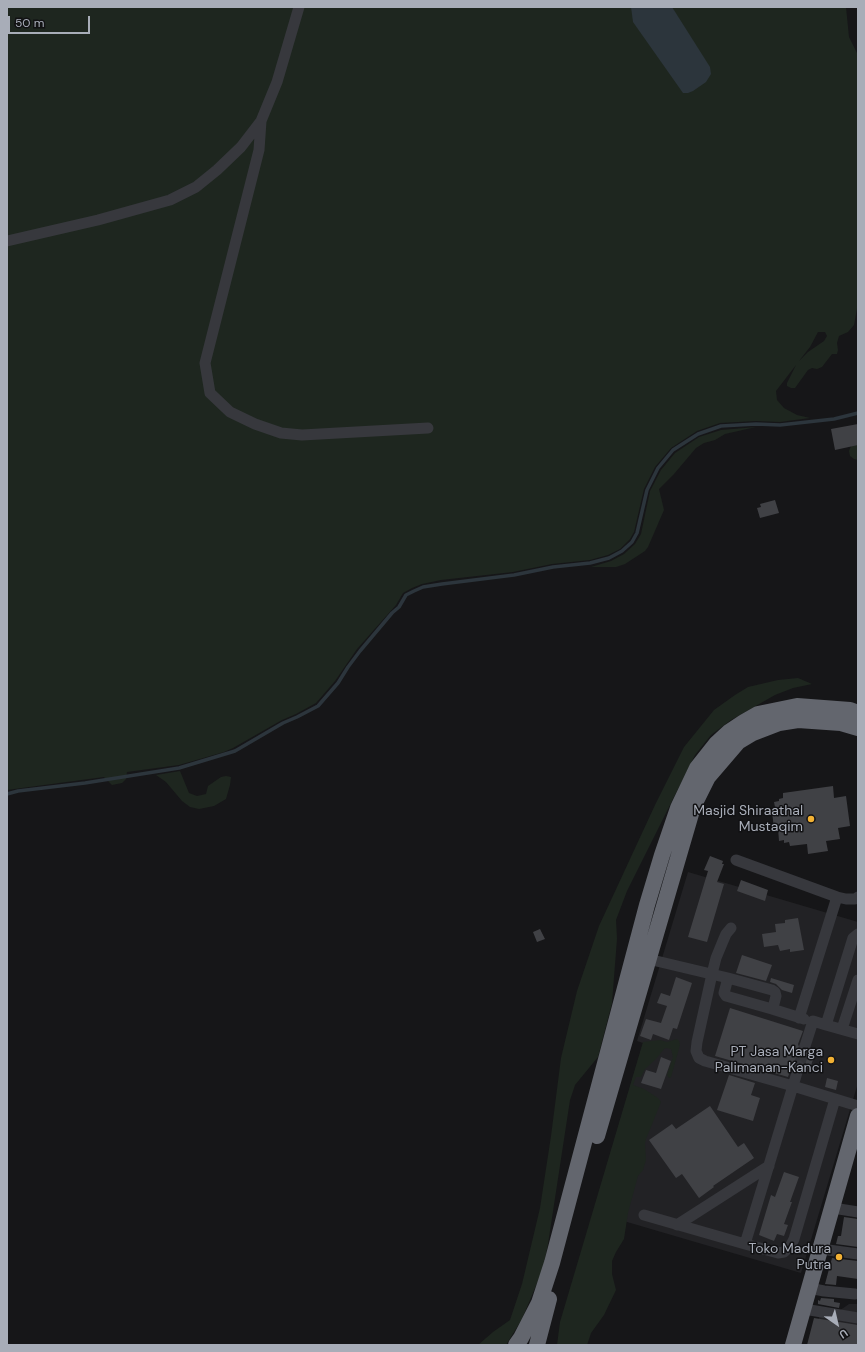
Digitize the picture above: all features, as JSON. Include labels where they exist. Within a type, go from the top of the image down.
[{"type":"highway","points":[[516,1345],[539,1303],[552,1264],[647,905],[678,808],[697,768],[716,744],[729,732],[758,714],[797,706],[850,710],[858,713]]},
{"type":"highway","points":[[537,1345],[575,1208],[693,807],[708,777],[726,754],[738,742],[748,736],[779,723],[805,720],[841,723],[858,728]]},
{"type":"highway","points":[[793,1345],[858,1116]]},
{"type":"street","points":[[7,241],[98,220],[170,200],[196,187],[217,170],[241,147],[261,121],[277,82],[299,7]]},
{"type":"street","points":[[261,121],[259,150],[205,363],[210,393],[230,412],[255,424],[281,433],[302,435],[428,428]]},
{"type":"street","points":[[736,860],[837,897],[846,899],[855,899],[858,897]]},
{"type":"street","points":[[798,1018],[837,897]]},
{"type":"street","points":[[731,928],[723,941],[716,958],[712,974],[697,1042],[696,1051],[699,1058],[858,1106]]},
{"type":"street","points":[[826,1025],[853,938],[858,934]]},
{"type":"street","points":[[648,959],[728,978],[775,992],[776,996],[772,1009]]},
{"type":"street","points":[[728,978],[724,993],[726,996],[798,1018],[858,1034]]},
{"type":"street","points":[[842,1030],[858,980]]},
{"type":"street","points":[[805,1046],[813,1021]]},
{"type":"street","points":[[745,1244],[799,1066]]},
{"type":"street","points":[[644,1215],[778,1253],[784,1252],[791,1245],[794,1239],[835,1099]]},
{"type":"street","points":[[677,1225],[769,1166]]},
{"type":"street","points":[[833,1208],[858,1212]]},
{"type":"street","points":[[821,1249],[858,1254]]},
{"type":"street","points":[[809,1288],[855,1294]]},
{"type":"street","points":[[804,1309],[858,1318]]},
{"type":"shaded area","points":[[7,7],[846,7],[849,37],[858,55],[858,303],[854,325],[848,332],[839,336],[837,343],[837,354],[832,354],[822,367],[808,370],[795,388],[791,388],[787,386],[787,383],[796,365],[776,391],[777,400],[784,408],[797,415],[810,418],[780,422],[756,421],[720,423],[697,431],[671,448],[655,467],[644,489],[634,532],[630,539],[620,549],[608,555],[590,560],[552,564],[513,572],[441,580],[422,584],[403,593],[396,605],[357,649],[335,681],[316,703],[282,720],[233,748],[179,765],[127,772],[126,779],[122,783],[112,785],[104,777],[7,790]],"holes":[[[818,332],[825,332],[827,336],[824,341],[808,352],[799,361],[810,347]]]},
{"type":"shaded area","points":[[631,7],[672,7],[710,67],[711,74],[706,82],[693,91],[683,93],[633,22]]},
{"type":"shaded area","points":[[756,427],[725,434],[696,448],[659,489],[664,510],[645,551],[625,564],[616,567],[591,567],[611,561],[624,554],[635,544],[641,534],[650,491],[661,470],[675,453],[699,437],[721,430]]},
{"type":"shaded area","points":[[858,441],[858,460],[850,456],[849,451],[851,446]]},
{"type":"shaded area","points":[[798,678],[812,684],[793,688],[775,695],[731,720],[711,735],[695,755],[627,891],[616,920],[617,939],[612,1003],[598,1057],[575,1085],[570,1100],[543,1269],[522,1319],[506,1345],[478,1345],[510,1320],[522,1284],[540,1208],[561,1058],[577,991],[599,926],[655,805],[684,747],[714,710],[748,687],[778,680]]},
{"type":"shaded area","points":[[180,771],[189,793],[197,796],[206,794],[208,786],[221,777],[231,777],[226,799],[214,806],[199,809],[190,807],[182,801],[166,782],[156,775]]},
{"type":"shaded area","points":[[688,872],[858,922],[858,1083],[801,1273],[593,1212],[643,1043],[637,1041]]},
{"type":"shaded area","points":[[677,1039],[680,1045],[671,1077],[669,1078],[667,1075],[673,1057],[671,1049],[666,1048],[645,1069],[641,1077],[636,1077],[633,1085],[644,1089],[658,1098],[661,1102],[646,1139],[646,1160],[643,1170],[638,1176],[628,1213],[624,1239],[612,1261],[612,1274],[616,1290],[604,1315],[591,1333],[587,1345],[557,1345],[560,1322],[643,1042],[660,1040],[667,1042]]},
{"type":"shaded area","points":[[849,1304],[858,1304],[858,1338],[816,1330],[821,1310],[839,1311]]},
{"type":"building","points":[[858,424],[858,445],[835,450],[831,429]]},
{"type":"building","points":[[775,500],[779,513],[760,518],[757,508],[761,507],[760,504]]},
{"type":"building","name":"Masjid Shiraathal Mustaqim","points":[[833,786],[834,798],[846,796],[850,826],[838,828],[840,839],[826,841],[828,851],[808,854],[807,844],[790,846],[789,842],[784,843],[784,840],[779,841],[778,828],[774,828],[772,812],[776,812],[774,802],[783,798],[783,793]]},
{"type":"building","points":[[710,856],[723,861],[722,864],[724,864],[717,882],[724,884],[707,942],[688,937],[708,871],[704,870]]},
{"type":"building","points":[[741,880],[768,890],[765,901],[737,891]]},
{"type":"building","points":[[798,918],[804,950],[790,952],[790,949],[780,951],[778,945],[764,947],[762,934],[776,932],[775,924],[785,923],[785,920]]},
{"type":"building","points":[[540,929],[545,939],[537,942],[533,932]]},
{"type":"building","points":[[742,955],[772,965],[766,981],[736,973]]},
{"type":"building","points":[[676,977],[692,983],[677,1029],[673,1028],[669,1040],[653,1034],[651,1040],[640,1036],[646,1019],[661,1023],[667,1006],[657,1003],[661,993],[670,996]]},
{"type":"building","points":[[771,978],[794,985],[792,993],[782,990],[776,984],[770,982]]},
{"type":"building","points":[[730,1008],[803,1031],[798,1044],[800,1050],[806,1053],[812,1048],[816,1050],[810,1069],[806,1068],[804,1061],[797,1059],[792,1064],[788,1077],[715,1056]]},
{"type":"building","points":[[661,1057],[671,1061],[661,1089],[641,1083],[646,1070],[656,1073]]},
{"type":"building","points":[[729,1075],[755,1083],[751,1095],[760,1098],[753,1121],[717,1110]]},
{"type":"building","points":[[827,1078],[838,1081],[836,1090],[825,1087]]},
{"type":"building","points":[[710,1106],[738,1147],[744,1143],[754,1158],[713,1186],[714,1187],[699,1198],[682,1174],[676,1178],[649,1140],[672,1124],[676,1129]]},
{"type":"building","points":[[784,1172],[799,1177],[784,1224],[788,1225],[784,1236],[777,1234],[774,1241],[759,1235],[771,1195],[775,1197]]},
{"type":"building","points":[[844,1217],[858,1219],[858,1247],[836,1244],[838,1236],[841,1236]]},
{"type":"building","points":[[832,1258],[858,1261],[858,1279],[837,1276],[836,1285],[825,1284]]},
{"type":"building","points":[[821,1298],[834,1299],[834,1302],[840,1303],[839,1308],[818,1304],[818,1300],[820,1301]]},
{"type":"building","points":[[814,1318],[858,1325],[858,1345],[807,1345]]},
{"type":"waterway","points":[[7,794],[18,791],[85,783],[179,768],[235,751],[283,723],[318,706],[338,683],[360,651],[392,613],[399,607],[406,595],[423,587],[514,575],[553,567],[590,563],[609,558],[622,551],[632,542],[637,533],[647,490],[658,468],[673,450],[698,434],[721,426],[756,424],[780,425],[834,419],[858,413]]},
{"type":"tunnel","points":[[799,1066],[805,1046]]},
{"type":"place","name":"Masjid Shiraathal Mustaqim","points":[[811,819]]},
{"type":"place","name":"PT Jasa Marga Palimanan-Kanci","points":[[831,1060]]},
{"type":"place","name":"Toko Madura Putra","points":[[839,1257]]}]
